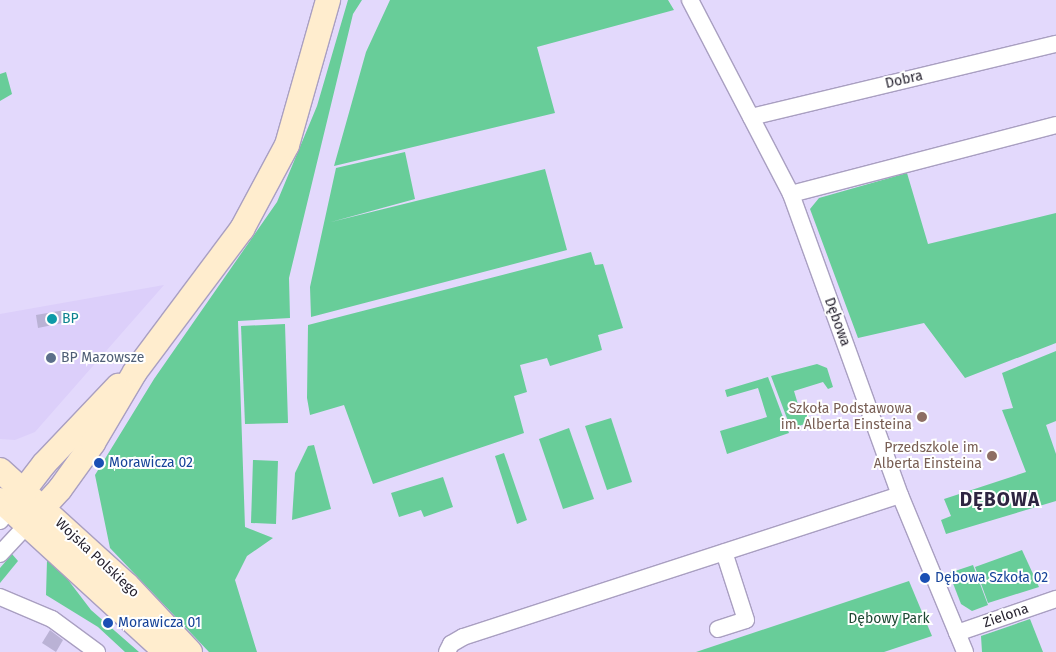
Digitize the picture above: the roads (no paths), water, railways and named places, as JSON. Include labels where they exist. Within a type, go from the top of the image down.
[{"type":"street","points":[[0,554],[36,516],[93,443],[134,372],[242,229],[283,153],[328,0]]},
{"type":"street","name":"Dębowa","points":[[690,0],[791,194],[900,495],[965,652]]},
{"type":"street","name":"Dobra","points":[[752,117],[1056,44]]},
{"type":"street","points":[[791,194],[1056,125]]},
{"type":"street","points":[[8,505],[101,400],[134,372]]},
{"type":"street","name":"Wojska Polskiego","points":[[0,470],[8,505],[36,516],[127,585],[190,652]]},
{"type":"street","points":[[448,652],[451,644],[463,637],[900,495]]},
{"type":"street","name":"Wojska Polskiego","points":[[36,516],[166,652]]},
{"type":"street","points":[[718,629],[746,620],[724,552]]},
{"type":"street","points":[[0,597],[52,619],[97,652]]},
{"type":"street","name":"Zielona","points":[[957,633],[1056,598]]},
{"type":"place","name":"BP","points":[[52,319]]},
{"type":"place","name":"BP Mazowsze","points":[[51,358]]},
{"type":"place","name":"Szkoła Podstawowa im. Alberta Einsteina","points":[[922,417]]},
{"type":"place","name":"Przedszkole im. Alberta Einsteina","points":[[992,456]]},
{"type":"place","name":"Morawicza 02","points":[[99,463]]},
{"type":"place","name":"Dębowa Szkoła 02","points":[[925,578]]},
{"type":"place","name":"Morawicza 01","points":[[108,623]]},
{"type":"district","name":"DĘBOWA","points":[[1000,500]]},
{"type":"park label","name":"Dębowy Park","points":[[889,619]]}]
